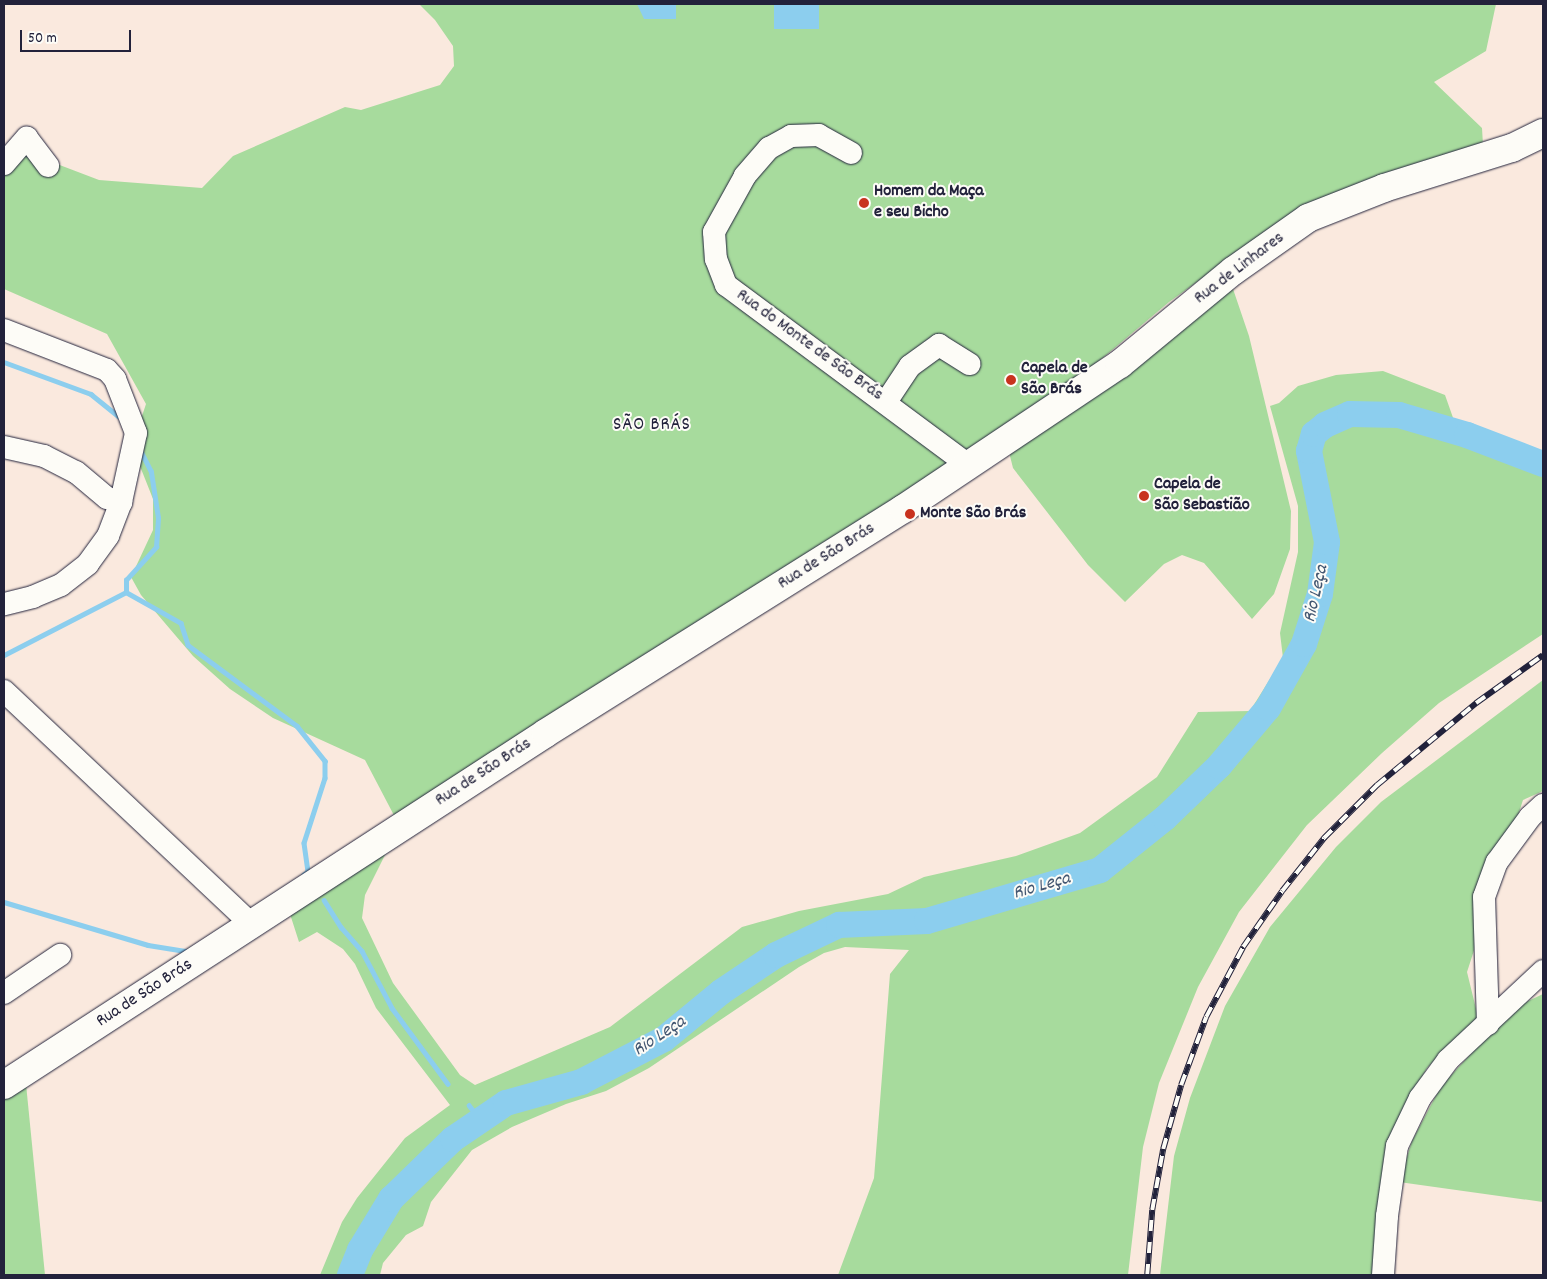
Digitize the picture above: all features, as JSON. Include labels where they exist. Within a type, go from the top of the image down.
[{"type":"main road","name":"Rua de Linhares","points":[[968,465],[1120,364],[1234,271],[1308,218],[1384,188],[1512,148],[1543,134]]},
{"type":"main road","name":"Rua de São Brás","points":[[7,1076],[251,924],[968,465]]},
{"type":"street","name":"Rua do Monte de São Brás","points":[[851,153],[819,135],[791,136],[769,148],[745,176],[714,232],[716,259],[726,285],[886,402],[968,465]]},
{"type":"street","points":[[4,164],[27,138],[48,166]]},
{"type":"street","points":[[4,330],[107,370],[115,379],[136,432],[121,502],[108,536],[88,564],[61,585],[33,597],[4,604]]},
{"type":"street","points":[[886,402],[910,366],[940,345],[970,364]]},
{"type":"street","points":[[4,447],[44,456],[76,472],[107,498],[121,502]]},
{"type":"street","points":[[4,691],[251,924]]},
{"type":"street","points":[[1488,1024],[1484,897],[1497,862],[1530,817],[1543,805]]},
{"type":"street","points":[[4,993],[60,955]]},
{"type":"street","points":[[1383,1275],[1386,1216],[1396,1146],[1420,1098],[1448,1060],[1543,971]]},
{"type":"green space","points":[[419,4],[1496,4],[1486,51],[1434,82],[1482,128],[1483,145],[1264,234],[1169,302],[1092,367],[934,474],[398,823],[365,760],[273,718],[230,689],[193,656],[141,595],[131,577],[153,530],[153,499],[132,446],[146,404],[107,334],[4,289],[4,149],[15,148],[99,180],[202,188],[233,156],[345,107],[361,110],[440,85],[454,66],[453,46],[435,20]]},
{"type":"green space","points":[[1232,286],[1249,336],[1291,511],[1290,549],[1274,594],[1252,619],[1204,563],[1182,555],[1164,564],[1125,602],[1088,565],[1013,468],[1010,456],[1012,446]]},
{"type":"green space","points":[[1383,371],[1445,395],[1463,446],[1543,476],[1543,634],[1439,703],[1382,753],[1307,825],[1239,912],[1198,987],[1159,1083],[1143,1147],[1128,1275],[838,1275],[874,1178],[890,974],[909,950],[845,947],[824,953],[799,967],[649,1068],[606,1091],[566,1104],[512,1127],[472,1150],[431,1202],[423,1226],[406,1235],[383,1263],[380,1275],[320,1275],[342,1222],[357,1198],[405,1138],[450,1105],[376,1008],[355,964],[343,949],[317,932],[299,942],[290,914],[387,851],[365,895],[362,918],[393,983],[460,1075],[475,1085],[610,1027],[742,927],[799,911],[888,894],[924,877],[1016,856],[1080,833],[1157,777],[1198,712],[1250,711],[1283,658],[1280,633],[1298,552],[1298,506],[1270,406],[1279,403],[1298,386],[1336,375]]},
{"type":"green space","points":[[1543,680],[1543,791],[1523,800],[1467,972],[1478,1017],[1427,1068],[1393,1129],[1373,1275],[1160,1275],[1174,1156],[1190,1098],[1225,1006],[1270,927],[1336,847],[1381,802]]},
{"type":"green space","points":[[1543,994],[1543,1202],[1399,1182],[1412,1141],[1441,1086],[1481,1043],[1524,1003]]},
{"type":"green space","points":[[26,1084],[45,1275],[4,1275],[4,1098]]},
{"type":"water","points":[[637,4],[676,4],[676,19],[644,19]]},
{"type":"water","points":[[774,4],[819,4],[819,29],[774,29]]},
{"type":"waterway","points":[[4,362],[91,394],[118,416]]},
{"type":"waterway","name":"Rio Leça","points":[[350,1275],[360,1250],[391,1199],[453,1139],[506,1103],[581,1082],[664,1039],[721,992],[776,955],[839,925],[927,921],[1100,870],[1165,818],[1219,766],[1268,708],[1304,644],[1320,594],[1327,542],[1309,451],[1314,434],[1325,425],[1350,414],[1399,415],[1467,435],[1543,464]]},
{"type":"waterway","points":[[126,592],[126,580],[156,547],[158,518],[151,472],[140,450]]},
{"type":"waterway","points":[[4,655],[126,592],[181,623],[188,645],[297,726],[325,761],[325,778],[304,843],[308,872],[304,875]]},
{"type":"waterway","points":[[324,900],[341,927],[362,951],[392,1008],[448,1084]]},
{"type":"waterway","points":[[4,902],[148,945],[187,951]]},
{"type":"waterway","points":[[469,1105],[481,1121]]},
{"type":"railway","points":[[1147,1275],[1152,1210],[1163,1149],[1181,1085],[1206,1017],[1243,947],[1282,891],[1324,838],[1377,785],[1476,703],[1543,655]]},
{"type":"place","name":"Homem da Maça e seu Bicho","points":[[864,203]]},
{"type":"place","name":"Capela de São Brás","points":[[1011,380]]},
{"type":"place","name":"Capela de São Sebastião","points":[[1144,496]]},
{"type":"place","name":"Monte São Brás","points":[[910,514]]},
{"type":"district","name":"SÃO BRÁS","points":[[652,426]]}]
